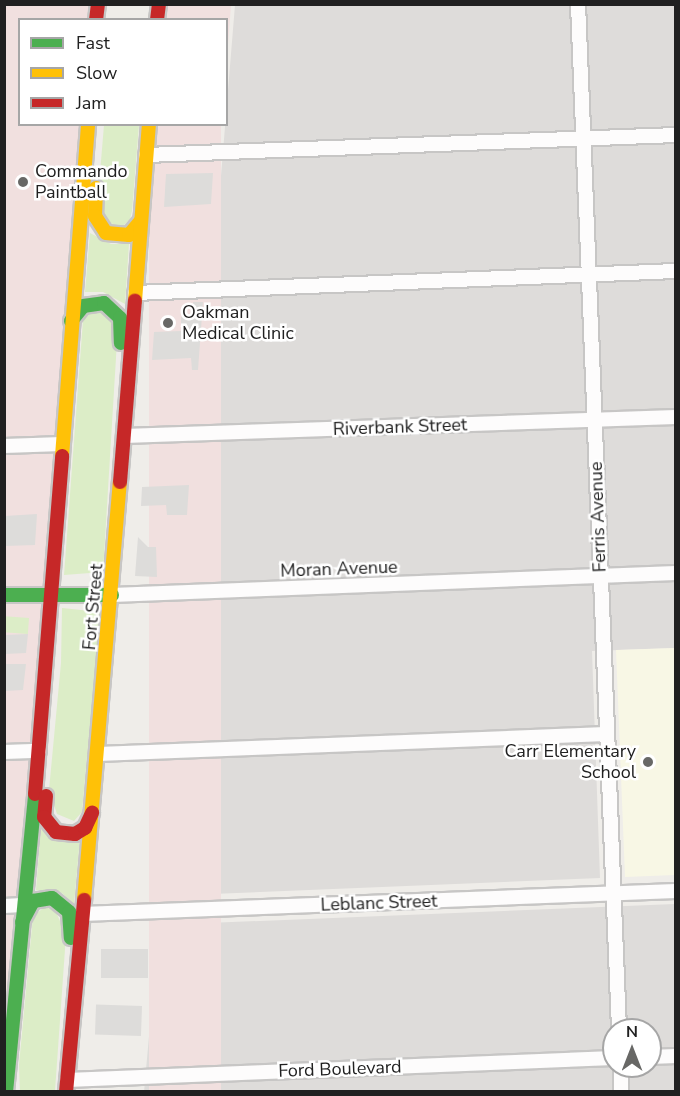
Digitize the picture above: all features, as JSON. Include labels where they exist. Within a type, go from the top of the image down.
[{"type":"main road","points":[[9,1087],[20,927],[39,751],[71,321],[78,305],[88,126]]},
{"type":"main road","points":[[100,126],[94,207],[97,224],[106,233],[117,237],[129,235],[141,222]]},
{"type":"main road","name":"Fort Street","points":[[66,1086],[112,595],[149,126]]},
{"type":"main road","points":[[78,305],[104,303],[120,318],[115,432],[123,456]]},
{"type":"main road","name":"Moran Avenue","points":[[4,595],[50,593],[112,595]]},
{"type":"main road","points":[[48,621],[58,664],[44,817],[50,829],[75,834],[85,828],[93,812]]},
{"type":"main road","points":[[20,927],[36,899],[52,898],[69,912],[72,924],[60,1068],[66,1086]]},
{"type":"street","name":"Ferris Avenue","points":[[578,4],[618,1018]]},
{"type":"street","points":[[146,156],[675,135]]},
{"type":"street","points":[[135,293],[675,271]]},
{"type":"street","name":"Riverbank Street","points":[[124,436],[675,417]]},
{"type":"street","points":[[4,446],[62,444]]},
{"type":"street","name":"Moran Avenue","points":[[112,595],[675,573]]},
{"type":"street","points":[[98,754],[606,734]]},
{"type":"street","points":[[4,752],[39,751]]},
{"type":"street","name":"Leblanc Street","points":[[82,914],[675,891]]},
{"type":"street","points":[[4,906],[22,905]]},
{"type":"street","name":"Ford Boulevard","points":[[66,1086],[602,1059]]},
{"type":"shaded area","points":[[5,5],[98,5],[97,18],[18,18],[18,126],[88,126],[5,1092]]},
{"type":"shaded area","points":[[159,5],[231,5],[228,45],[228,18],[157,18]]},
{"type":"shaded area","points":[[235,5],[675,5],[675,648],[592,651],[600,878],[162,896],[225,126],[228,126],[228,90]]},
{"type":"shaded area","points":[[149,126],[221,126],[221,1092],[149,1092]]},
{"type":"shaded area","points":[[213,173],[211,204],[164,207],[166,174]]},
{"type":"shaded area","points":[[193,302],[203,302],[198,370],[192,370],[191,358],[152,360],[154,332],[181,331],[181,317],[194,317]]},
{"type":"shaded area","points":[[189,485],[187,515],[167,515],[166,505],[141,506],[142,487]]},
{"type":"shaded area","points":[[37,514],[35,545],[5,546],[5,516]]},
{"type":"shaded area","points":[[138,537],[148,547],[156,547],[157,577],[135,576]]},
{"type":"shaded area","points":[[28,634],[26,653],[5,654],[5,635]]},
{"type":"shaded area","name":"Carr Elementary School","points":[[675,648],[675,875],[625,877],[616,650]]},
{"type":"shaded area","points":[[5,664],[26,664],[23,690],[5,691]]},
{"type":"shaded area","points":[[675,904],[675,1091],[144,1092],[159,925]]},
{"type":"shaded area","points":[[101,949],[148,949],[148,978],[101,978]]},
{"type":"shaded area","points":[[96,1004],[142,1006],[141,1036],[95,1034]]},
{"type":"green space","points":[[104,126],[139,126],[132,211],[130,219],[122,227],[110,223],[104,216],[99,185]]},
{"type":"green space","points":[[90,233],[111,244],[129,244],[125,304],[103,292],[85,292]]},
{"type":"green space","points":[[96,309],[110,319],[117,341],[103,572],[64,575],[83,320]]},
{"type":"green space","points":[[62,608],[100,612],[82,812],[74,821],[57,814],[49,790],[61,663]]},
{"type":"green space","points":[[5,616],[29,618],[28,634],[4,632]]},
{"type":"green space","points":[[41,826],[80,838],[74,904],[62,893],[36,890]]},
{"type":"green space","points":[[46,906],[56,912],[66,935],[55,1091],[20,1092],[19,1065],[33,916]]},
{"type":"traffic: fast","points":[[71,321],[83,306],[104,303],[120,318],[121,343]]},
{"type":"traffic: fast","points":[[4,595],[112,595]]},
{"type":"traffic: fast","points":[[6,1092],[35,794]]},
{"type":"traffic: fast","points":[[22,922],[33,901],[52,898],[69,912],[71,938]]},
{"type":"traffic: slow","points":[[62,456],[88,126]]},
{"type":"traffic: slow","points":[[135,301],[149,126]]},
{"type":"traffic: slow","points":[[96,188],[95,216],[106,233],[129,235],[140,222]]},
{"type":"traffic: slow","points":[[84,900],[120,482]]},
{"type":"traffic: jam","points":[[96,18],[98,4]]},
{"type":"traffic: jam","points":[[157,18],[159,4]]},
{"type":"traffic: jam","points":[[120,482],[135,301]]},
{"type":"traffic: jam","points":[[35,794],[62,456]]},
{"type":"traffic: jam","points":[[46,796],[44,817],[56,832],[75,834],[85,828],[92,813]]},
{"type":"traffic: jam","points":[[66,1092],[84,900]]},
{"type":"place","name":"Commando Paintball","points":[[23,182]]},
{"type":"place","name":"Oakman Medical Clinic","points":[[168,323]]},
{"type":"place","name":"Carr Elementary School","points":[[648,762]]}]
